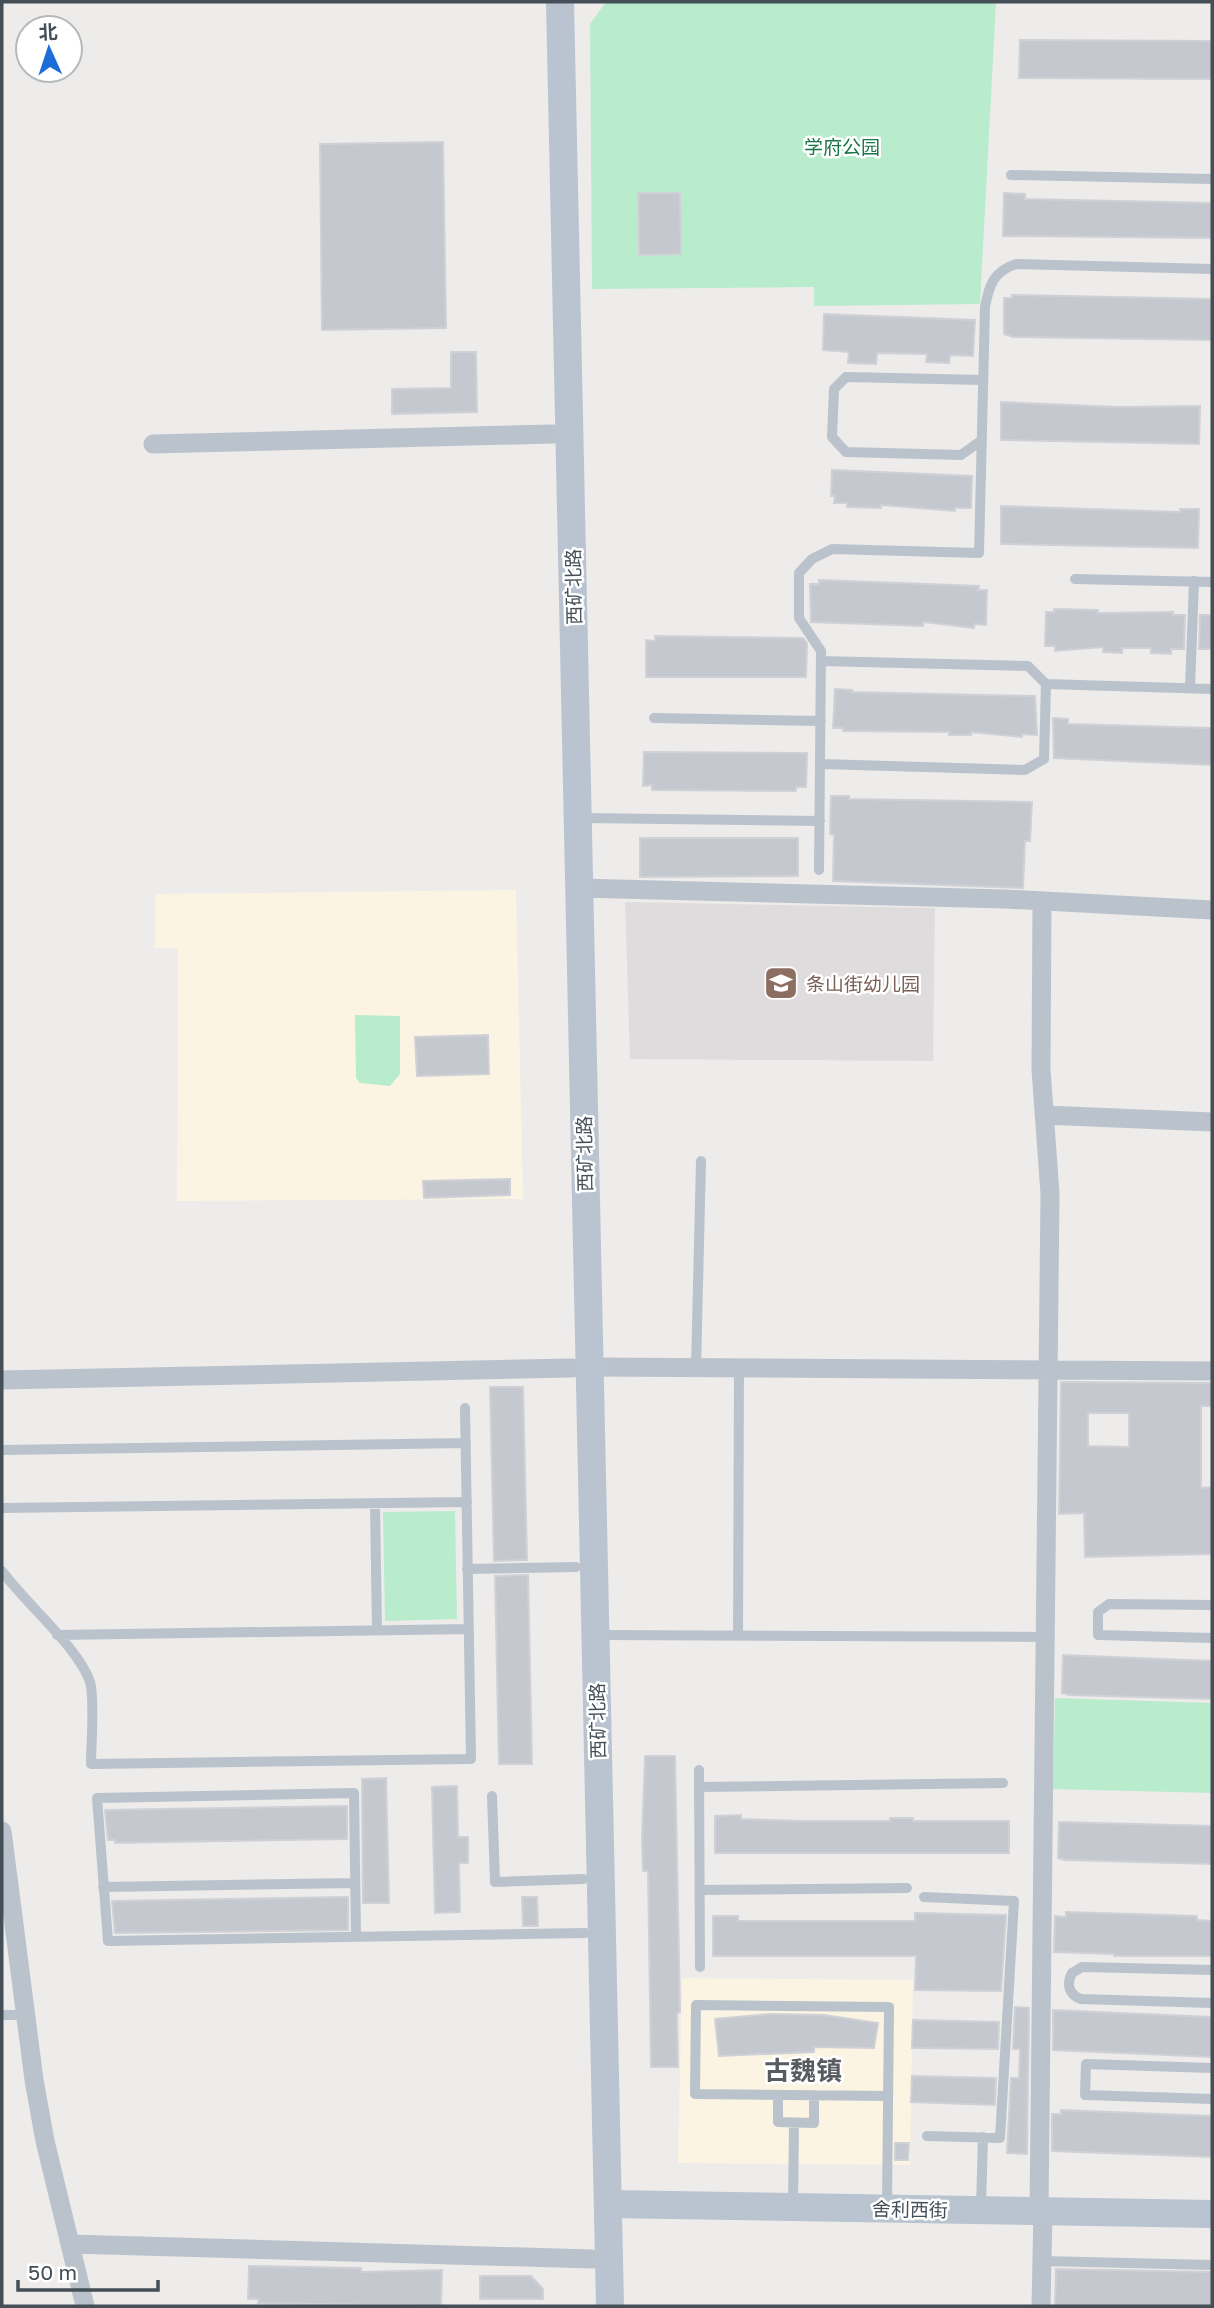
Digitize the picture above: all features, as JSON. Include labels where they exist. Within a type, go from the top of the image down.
[{"type":"main road","name":"西矿北路","points":[[544,2],[553,434],[581,1368],[594,1635],[610,2306]]},
{"type":"main road","name":"西矿北路","points":[[560,2],[579,888],[581,1368],[576,1567],[593,2306]]},
{"type":"main road","name":"舍利西街","points":[[608,2204],[1212,2214]]},
{"type":"street","points":[[153,444],[553,434]]},
{"type":"street","points":[[579,888],[1042,901],[1212,910]]},
{"type":"street","points":[[1041,2306],[1050,1194],[1041,1069],[1042,901]]},
{"type":"street","points":[[1044,1115],[1212,1122]]},
{"type":"street","points":[[2,1380],[581,1368],[1212,1371]]},
{"type":"street","points":[[2,1831],[24,2015],[45,2141],[85,2306]]},
{"type":"street","points":[[70,2244],[592,2259]]},
{"type":"lane","points":[[1011,175],[1212,179]]},
{"type":"lane","points":[[819,870],[821,661],[816,640],[799,618],[799,573],[812,559],[832,549],[979,553],[988,291],[995,276],[1016,264],[1212,269]]},
{"type":"lane","points":[[982,440],[961,455],[846,452],[832,437],[834,389],[846,377],[984,380]]},
{"type":"lane","points":[[1074,579],[1212,582]]},
{"type":"lane","points":[[1190,688],[1194,581]]},
{"type":"lane","points":[[821,661],[1028,666],[1046,684],[1212,689]]},
{"type":"lane","points":[[821,764],[1025,770],[1044,759],[1046,684]]},
{"type":"lane","points":[[654,718],[821,720]]},
{"type":"lane","points":[[578,818],[820,821]]},
{"type":"lane","points":[[696,1368],[701,1161]]},
{"type":"lane","points":[[738,1368],[738,1636]]},
{"type":"lane","points":[[2,1571],[66,1644],[90,1683],[92,1765],[471,1759],[465,1408]]},
{"type":"lane","points":[[2,1450],[466,1443]]},
{"type":"lane","points":[[2,1508],[467,1502]]},
{"type":"lane","points":[[375,1504],[377,1630]]},
{"type":"lane","points":[[467,1569],[576,1567]]},
{"type":"lane","points":[[1212,1605],[1109,1604],[1098,1612],[1098,1635],[1212,1638]]},
{"type":"lane","points":[[57,1635],[469,1629]]},
{"type":"lane","points":[[594,1635],[1046,1637]]},
{"type":"lane","points":[[699,1770],[699,1967]]},
{"type":"lane","points":[[699,1787],[1003,1783]]},
{"type":"lane","points":[[356,1937],[354,1793],[97,1798],[108,1941],[356,1937],[585,1933]]},
{"type":"lane","points":[[492,1796],[495,1882],[583,1879]]},
{"type":"lane","points":[[103,1887],[355,1883]]},
{"type":"lane","points":[[699,1890],[907,1888]]},
{"type":"lane","points":[[924,1897],[1014,1901],[1000,2138],[927,2136]]},
{"type":"lane","points":[[1212,1970],[1082,1967],[1072,1973],[1068,1984],[1072,1994],[1081,1999],[1212,2003]]},
{"type":"lane","points":[[887,2209],[889,2007],[696,2006],[695,2094],[888,2096]]},
{"type":"lane","points":[[2,2015],[24,2015]]},
{"type":"lane","points":[[1212,2068],[1086,2064],[1085,2095],[1212,2099]]},
{"type":"lane","points":[[778,2095],[778,2122],[794,2123],[814,2123],[814,2095]]},
{"type":"lane","points":[[793,2207],[794,2123]]},
{"type":"lane","points":[[981,2210],[983,2137]]},
{"type":"lane","points":[[1042,2261],[1212,2265]]},
{"type":"shaded area","points":[[516,890],[523,1199],[177,1201],[178,948],[155,948],[155,894]]},
{"type":"shaded area","name":"条山街幼儿园","points":[[625,902],[935,908],[933,1061],[630,1059]]},
{"type":"shaded area","points":[[682,1978],[913,1980],[910,2165],[678,2163]]},
{"type":"green space","name":"学府公园","points":[[606,2],[996,2],[980,304],[814,306],[814,287],[592,289],[590,24]]},
{"type":"green space","points":[[355,1015],[400,1016],[400,1074],[390,1086],[360,1083],[356,1078]]},
{"type":"green space","points":[[455,1511],[457,1619],[385,1621],[383,1512]]},
{"type":"green space","points":[[1055,1698],[1212,1703],[1212,1793],[1053,1789]]},
{"type":"building","points":[[1020,40],[1212,41],[1212,79],[1019,78]]},
{"type":"building","points":[[443,142],[446,328],[322,330],[320,144]]},
{"type":"building","points":[[638,193],[680,193],[681,254],[639,255]]},
{"type":"building","points":[[1004,193],[1025,194],[1025,199],[1212,203],[1212,238],[1003,236]]},
{"type":"building","points":[[1012,295],[1212,299],[1212,340],[1013,337],[1004,334],[1004,298],[1012,298]]},
{"type":"building","points":[[824,314],[975,320],[973,356],[950,355],[949,363],[926,362],[927,354],[877,353],[876,364],[848,363],[849,352],[823,350]]},
{"type":"building","points":[[451,352],[476,352],[477,412],[392,414],[392,389],[451,388]]},
{"type":"building","points":[[1001,402],[1117,407],[1200,406],[1199,444],[1001,440]]},
{"type":"building","points":[[832,470],[972,476],[971,508],[955,508],[955,511],[881,505],[881,508],[847,507],[847,503],[834,503],[835,496],[831,496]]},
{"type":"building","points":[[1001,506],[1180,512],[1180,509],[1199,509],[1198,548],[1001,544]]},
{"type":"building","points":[[819,580],[979,586],[978,590],[987,590],[986,625],[974,624],[974,628],[923,622],[923,626],[811,622],[810,584],[819,584]]},
{"type":"building","points":[[1054,609],[1098,610],[1098,613],[1173,612],[1173,615],[1185,615],[1184,649],[1171,649],[1171,654],[1151,653],[1151,648],[1122,648],[1122,653],[1103,652],[1103,647],[1055,651],[1055,646],[1045,646],[1046,612],[1054,612]]},
{"type":"building","points":[[1200,615],[1212,615],[1212,649],[1199,649]]},
{"type":"building","points":[[655,636],[803,638],[807,643],[806,677],[646,677],[646,640],[656,641]]},
{"type":"building","points":[[835,689],[852,692],[1035,696],[1037,735],[1022,734],[1022,737],[971,732],[971,735],[949,735],[949,732],[843,731],[843,728],[833,728]]},
{"type":"building","points":[[1053,718],[1068,719],[1068,724],[1212,728],[1212,765],[1054,758]]},
{"type":"building","points":[[644,752],[807,753],[806,787],[796,787],[796,791],[652,790],[652,785],[643,786]]},
{"type":"building","points":[[831,796],[849,796],[849,799],[1032,802],[1030,841],[1025,841],[1023,888],[833,881]]},
{"type":"building","points":[[640,838],[798,838],[798,876],[640,877]]},
{"type":"building","points":[[488,1035],[489,1074],[417,1076],[415,1037]]},
{"type":"building","points":[[510,1179],[510,1195],[424,1198],[423,1181]]},
{"type":"building","points":[[1061,1382],[1212,1383],[1212,1406],[1201,1406],[1201,1488],[1212,1487],[1212,1554],[1085,1557],[1084,1513],[1059,1514]],"holes":[[[1088,1413],[1129,1413],[1129,1447],[1088,1446]]]},
{"type":"building","points":[[490,1387],[523,1387],[527,1560],[494,1561]]},
{"type":"building","points":[[528,1575],[532,1764],[499,1764],[495,1576]]},
{"type":"building","points":[[1063,1655],[1212,1661],[1212,1699],[1062,1693]]},
{"type":"building","points":[[645,1756],[675,1756],[680,2012],[677,2013],[678,2067],[651,2067],[648,1871],[643,1871],[642,1839]]},
{"type":"building","points":[[386,1778],[389,1903],[363,1903],[362,1779]]},
{"type":"building","points":[[457,1786],[458,1837],[468,1837],[468,1863],[459,1863],[460,1912],[435,1913],[432,1787]]},
{"type":"building","points":[[347,1806],[347,1839],[115,1843],[115,1840],[108,1840],[105,1810]]},
{"type":"building","points":[[741,1815],[741,1819],[801,1821],[890,1821],[890,1818],[913,1818],[913,1821],[1009,1821],[1009,1853],[715,1853],[715,1816]]},
{"type":"building","points":[[1059,1822],[1212,1826],[1212,1864],[1065,1860],[1058,1858]]},
{"type":"building","points":[[348,1897],[348,1930],[115,1933],[112,1901]]},
{"type":"building","points":[[522,1897],[537,1897],[538,1926],[523,1926]]},
{"type":"building","points":[[1066,1912],[1197,1916],[1197,1920],[1212,1921],[1212,1956],[1114,1956],[1054,1952],[1055,1916],[1066,1917]]},
{"type":"building","points":[[915,1913],[1006,1915],[1001,1991],[915,1990],[916,1956],[713,1956],[713,1916],[738,1916],[738,1921],[915,1921]]},
{"type":"building","points":[[1015,2007],[1029,2008],[1027,2154],[1007,2153],[1011,2078],[1019,2078],[1020,2049],[1013,2049]]},
{"type":"building","points":[[1053,2010],[1212,2017],[1212,2057],[1053,2050]]},
{"type":"building","points":[[770,2014],[824,2015],[878,2023],[874,2048],[814,2047],[814,2052],[719,2056],[715,2019]]},
{"type":"building","points":[[913,2020],[999,2022],[998,2049],[912,2048]]},
{"type":"building","points":[[912,2076],[996,2078],[995,2105],[911,2102]]},
{"type":"building","points":[[1061,2110],[1212,2116],[1212,2157],[1052,2151],[1052,2114],[1061,2114]]},
{"type":"building","points":[[895,2143],[909,2143],[908,2160],[895,2160]]},
{"type":"building","points":[[249,2266],[361,2268],[361,2272],[442,2270],[441,2306],[258,2303],[259,2299],[248,2299]]},
{"type":"building","points":[[1056,2269],[1212,2272],[1212,2306],[1055,2306]]},
{"type":"building","points":[[480,2276],[531,2276],[543,2289],[543,2299],[480,2299]]},
{"type":"place","name":"条山街幼儿园","points":[[781,983]]},
{"type":"district","name":"古魏镇","points":[[803,2070]]}]
